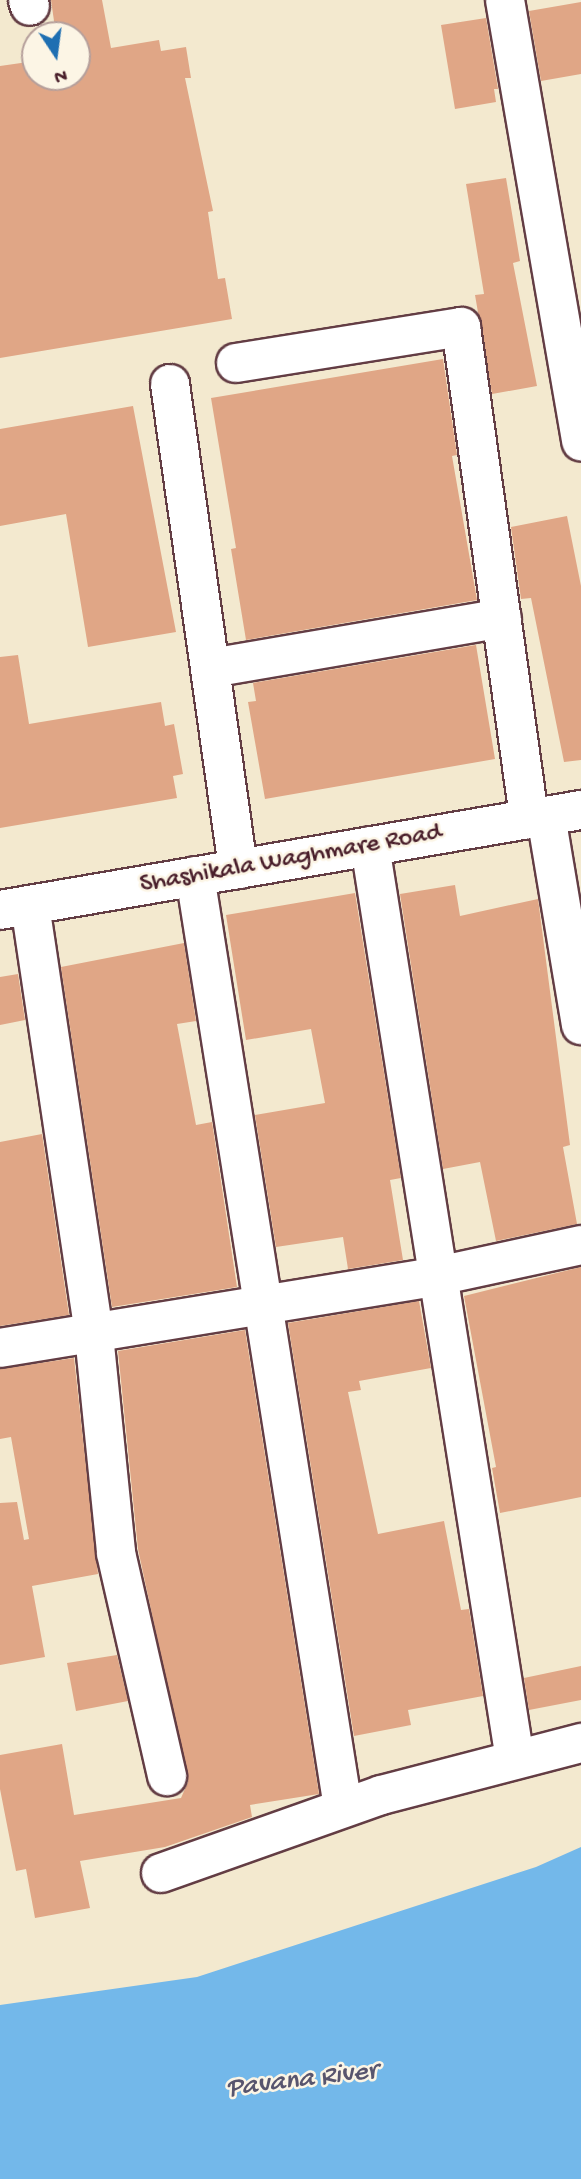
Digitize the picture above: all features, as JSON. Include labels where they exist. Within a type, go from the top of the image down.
[{"type":"street","points":[[505,0],[581,442]]},
{"type":"street","points":[[236,363],[461,327],[502,618],[552,815],[581,1025]]},
{"type":"street","points":[[170,384],[238,869]]},
{"type":"street","points":[[211,668],[502,618]]},
{"type":"street","name":"Shashikala Waghmare Road","points":[[15,907],[552,815]]},
{"type":"street","points":[[370,846],[515,1759]]},
{"type":"street","points":[[195,876],[343,1807]]},
{"type":"street","points":[[15,907],[94,1335],[116,1553],[167,1776]]},
{"type":"street","points":[[0,1348],[94,1335],[438,1276],[581,1245]]},
{"type":"street","points":[[161,1873],[343,1807],[581,1743]]},
{"type":"water","name":"Pavana River","points":[[581,1847],[581,2179],[0,2179],[0,2005],[197,1977],[536,1867]]},
{"type":"building","points":[[51,0],[102,0],[111,48],[159,40],[161,51],[186,47],[191,78],[185,78],[213,211],[208,212],[218,279],[225,278],[232,319],[0,358],[0,66],[21,63],[21,91],[91,91],[91,21],[54,21]]},
{"type":"building","points":[[581,2],[581,74],[541,81],[529,11]]},
{"type":"building","points":[[486,18],[498,89],[494,89],[496,102],[455,109],[441,25]]},
{"type":"building","points":[[506,178],[520,261],[513,263],[537,386],[492,394],[475,295],[484,294],[466,184]]},
{"type":"building","points":[[443,359],[457,455],[452,456],[477,600],[246,640],[231,549],[236,548],[211,398]]},
{"type":"building","points":[[133,406],[176,632],[88,647],[66,514],[0,526],[0,429]]},
{"type":"building","points":[[567,516],[581,586],[581,760],[564,762],[531,598],[521,599],[511,527]]},
{"type":"building","points":[[476,645],[495,759],[265,799],[248,702],[256,701],[253,683]]},
{"type":"building","points":[[18,655],[29,724],[161,702],[165,726],[174,724],[183,774],[173,776],[177,798],[0,828],[0,657]]},
{"type":"building","points":[[455,885],[460,916],[538,899],[570,1145],[563,1147],[577,1224],[496,1241],[480,1162],[443,1169],[400,894]]},
{"type":"building","points":[[355,893],[401,1178],[390,1180],[403,1260],[348,1269],[343,1237],[276,1247],[255,1115],[325,1103],[311,1029],[246,1040],[226,915]]},
{"type":"building","points":[[184,943],[196,1021],[177,1024],[196,1125],[212,1122],[237,1287],[112,1307],[61,967]]},
{"type":"building","points":[[18,974],[25,1020],[0,1025],[0,977]]},
{"type":"building","points":[[42,1134],[69,1315],[0,1326],[0,1142]]},
{"type":"building","points":[[581,1267],[581,1497],[500,1513],[492,1468],[496,1467],[464,1296]]},
{"type":"building","points":[[419,1301],[431,1368],[359,1381],[361,1390],[348,1392],[378,1534],[444,1521],[461,1610],[469,1609],[483,1696],[408,1710],[411,1725],[354,1736],[288,1323]]},
{"type":"building","points":[[245,1330],[319,1794],[250,1805],[252,1817],[165,1847],[80,1861],[90,1908],[35,1918],[26,1869],[16,1871],[0,1789],[0,1755],[62,1744],[74,1815],[181,1798],[188,1782],[138,1549],[118,1351]]},
{"type":"building","points":[[74,1358],[98,1574],[32,1586],[45,1657],[0,1665],[0,1503],[17,1502],[24,1540],[29,1539],[11,1437],[0,1439],[0,1369]]},
{"type":"building","points":[[117,1655],[128,1701],[76,1711],[67,1663]]},
{"type":"building","points":[[581,1666],[581,1700],[529,1710],[524,1678]]}]
